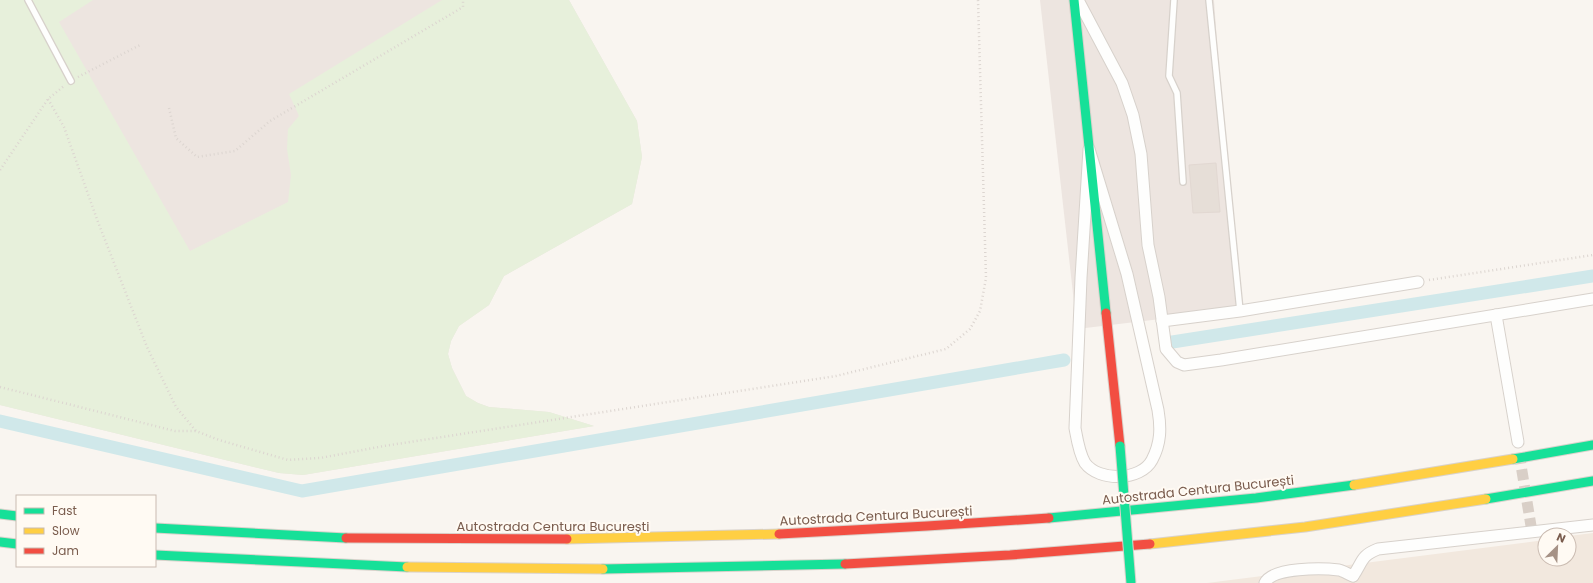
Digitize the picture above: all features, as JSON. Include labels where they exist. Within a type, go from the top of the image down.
[{"type":"main road","points":[[1074,0],[1120,446],[1131,583]]},
{"type":"main road","name":"Autostrada Centura București","points":[[156,528],[275,535],[452,540],[676,538],[854,531],[1096,514],[1260,498],[1404,477],[1593,445]]},
{"type":"main road","points":[[156,555],[272,563],[475,569],[679,569],[856,564],[1099,549],[1264,532],[1409,512],[1593,481]]},
{"type":"main road","points":[[0,514],[16,516]]},
{"type":"main road","points":[[0,542],[16,544]]},
{"type":"street","points":[[1078,0],[1122,83],[1133,115],[1141,154],[1148,245],[1166,349],[1177,362],[1184,365],[1593,300]]},
{"type":"street","points":[[1089,149],[1127,274],[1158,410],[1161,430],[1158,447],[1152,462],[1139,472],[1126,476],[1102,475],[1093,470],[1086,463],[1079,447],[1075,428],[1081,278],[1089,149]]},
{"type":"street","points":[[1162,321],[1240,311],[1418,282]]},
{"type":"street","points":[[1496,315],[1518,442]]},
{"type":"street","points":[[1266,583],[1271,576],[1280,572],[1325,569],[1340,570],[1353,579],[1362,559],[1368,553],[1378,549],[1593,525]]},
{"type":"lane","points":[[28,0],[71,81]]},
{"type":"lane","points":[[1174,0],[1169,76],[1177,93],[1184,182]]},
{"type":"lane","points":[[1209,0],[1240,311]]},
{"type":"path","points":[[169,108],[176,138],[197,157],[235,150],[270,121],[463,7],[463,0]]},
{"type":"path","points":[[0,387],[175,431],[196,431],[219,440],[288,460],[320,458],[384,446],[836,376],[946,349],[970,329],[980,311],[986,278],[978,0]]},
{"type":"path","points":[[0,170],[48,99],[71,81],[140,45]]},
{"type":"path","points":[[48,99],[64,127],[98,222],[147,347],[176,407],[196,431]]},
{"type":"path","points":[[1418,282],[1593,255]]},
{"type":"shaded area","points":[[0,0],[569,0],[637,121],[642,157],[632,204],[504,276],[489,305],[459,326],[451,341],[448,354],[452,368],[466,396],[478,403],[489,407],[549,412],[594,426],[303,475],[279,473],[0,405]]},
{"type":"shaded area","points":[[1040,0],[1214,0],[1236,310],[1077,329]]},
{"type":"shaded area","points":[[1593,533],[1593,583],[1207,583],[1537,541],[1537,567],[1577,567],[1577,535]]},
{"type":"green space","points":[[0,0],[93,0],[59,22],[190,251],[288,202],[291,175],[287,149],[288,129],[299,116],[289,94],[442,0],[569,0],[637,121],[642,157],[632,204],[504,276],[489,305],[459,326],[451,341],[448,354],[452,368],[466,396],[478,403],[489,407],[549,412],[594,426],[303,475],[279,473],[0,405]]},
{"type":"building","points":[[1216,163],[1220,212],[1193,213],[1189,165]]},
{"type":"waterway","points":[[1166,343],[1593,276]]},
{"type":"waterway","points":[[0,421],[302,491],[1064,360]]},
{"type":"tunnel","points":[[1519,453],[1532,532]]},
{"type":"traffic: fast","points":[[1074,0],[1106,313]]},
{"type":"traffic: fast","points":[[1513,459],[1593,445]]},
{"type":"traffic: fast","points":[[1120,446],[1131,583]]},
{"type":"traffic: fast","points":[[1486,499],[1593,481]]},
{"type":"traffic: fast","points":[[1049,518],[1256,498],[1354,485]]},
{"type":"traffic: fast","points":[[0,514],[16,516]]},
{"type":"traffic: fast","points":[[156,528],[346,538]]},
{"type":"traffic: fast","points":[[0,542],[16,544]]},
{"type":"traffic: fast","points":[[156,555],[407,567]]},
{"type":"traffic: fast","points":[[603,569],[845,564]]},
{"type":"traffic: slow","points":[[1354,485],[1513,459]]},
{"type":"traffic: slow","points":[[1150,544],[1305,527],[1486,499]]},
{"type":"traffic: slow","points":[[567,539],[779,534]]},
{"type":"traffic: slow","points":[[407,567],[603,569]]},
{"type":"traffic: jam","points":[[1106,313],[1120,446]]},
{"type":"traffic: jam","points":[[779,534],[1049,518]]},
{"type":"traffic: jam","points":[[346,538],[567,539]]},
{"type":"traffic: jam","points":[[845,564],[1010,555],[1150,544]]}]
